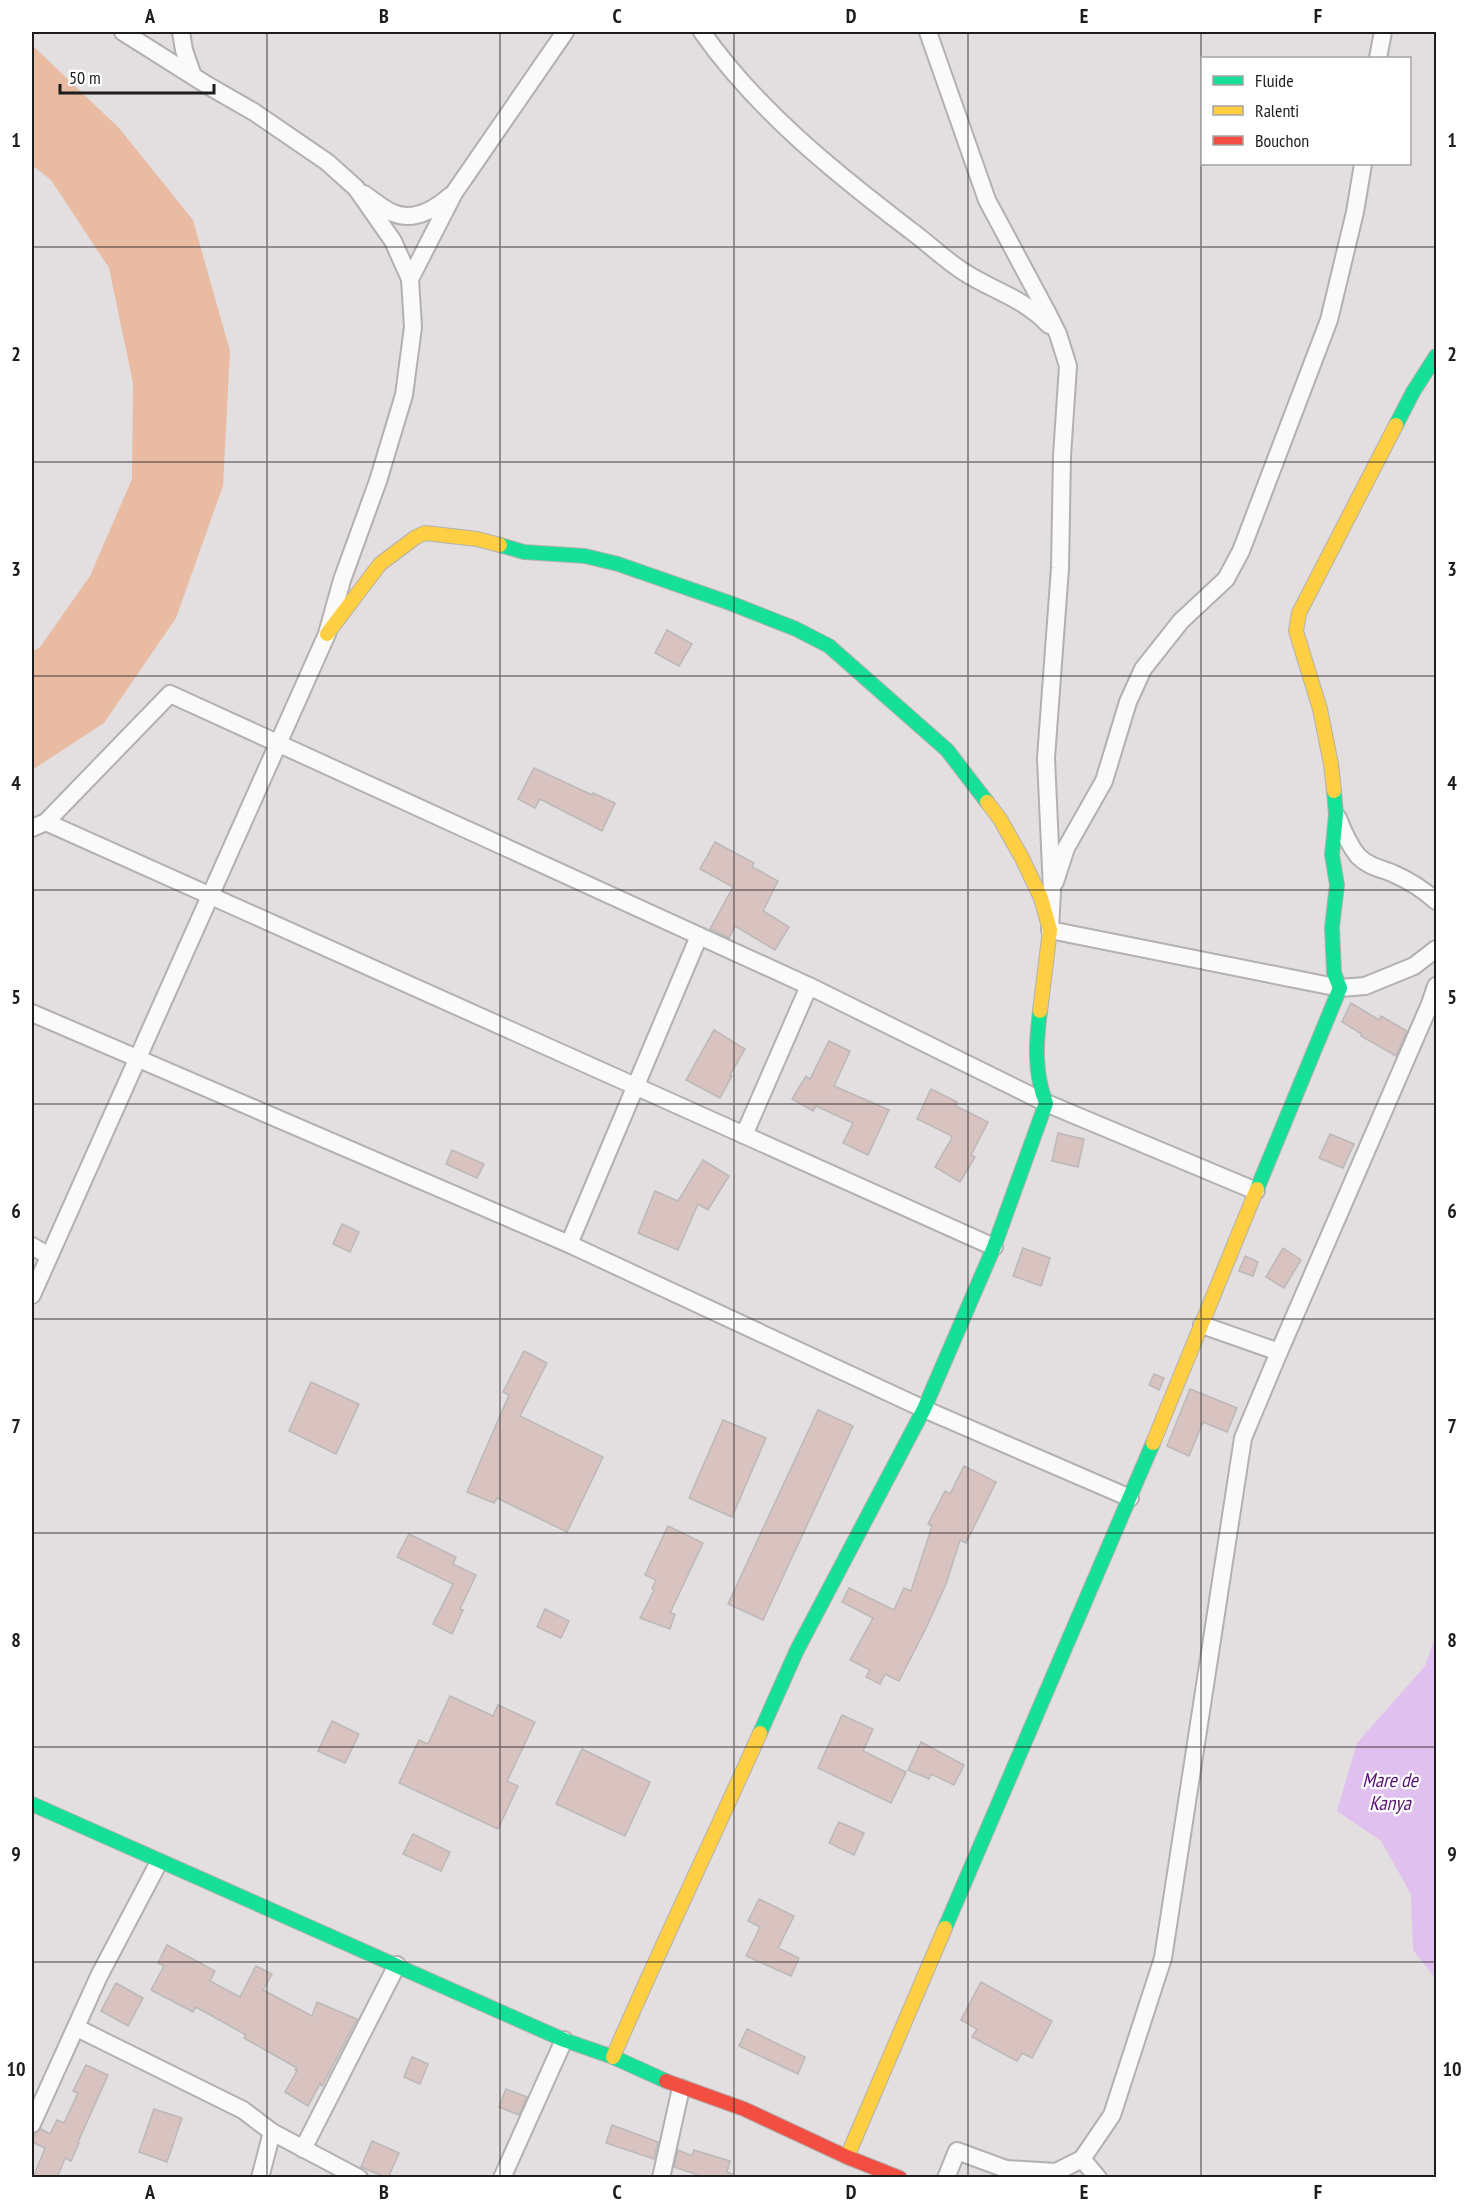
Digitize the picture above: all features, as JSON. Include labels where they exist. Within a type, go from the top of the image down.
[{"type":"main road","points":[[847,2157],[1130,1498],[1340,988],[1334,973],[1332,927],[1337,885],[1332,855],[1336,814],[1331,764],[1320,709],[1296,632],[1299,613],[1398,419],[1437,356]]},
{"type":"main road","points":[[327,634],[381,564],[424,533],[477,539],[524,552],[585,556],[618,564],[796,629],[829,646],[947,750],[1000,819],[1041,898],[1050,930],[1037,1035],[1036,1063],[1039,1086],[1046,1103],[994,1247],[924,1409],[797,1650],[613,2057]]},
{"type":"main road","points":[[32,1804],[564,2040],[613,2057],[681,2088],[744,2109],[847,2157],[875,2173],[900,2178]]},
{"type":"street","points":[[123,32],[254,112],[318,156],[356,189],[394,214],[417,215],[434,210],[454,193]]},
{"type":"street","points":[[181,32],[184,50],[193,76]]},
{"type":"street","points":[[410,279],[454,193],[565,32]]},
{"type":"street","points":[[702,32],[753,94],[801,140],[871,200],[964,272],[1038,313],[1058,334]]},
{"type":"street","points":[[928,32],[987,200],[1058,334],[1068,366],[1062,456],[1060,568],[1046,758],[1052,891],[1050,930],[1340,988],[1365,986],[1414,966],[1437,949]]},
{"type":"street","points":[[1378,57],[1383,32]]},
{"type":"street","points":[[1052,891],[1066,848],[1104,781],[1128,702],[1143,669],[1181,621],[1226,579],[1241,551],[1329,320],[1355,212],[1362,165]]},
{"type":"street","points":[[32,1295],[327,634],[342,580],[378,481],[404,395],[413,327],[410,279],[393,242],[356,189]]},
{"type":"street","points":[[994,1247],[211,896],[39,825],[170,694],[809,986],[1046,1103],[1256,1191]]},
{"type":"street","points":[[1336,814],[1358,856],[1372,867],[1420,887],[1437,900]]},
{"type":"street","points":[[568,1244],[699,936]]},
{"type":"street","points":[[744,1135],[809,986]]},
{"type":"street","points":[[946,2178],[957,2151],[1006,2169],[1056,2172],[1082,2159],[1112,2115],[1163,1958],[1243,1438],[1437,986]]},
{"type":"street","points":[[32,1013],[568,1244],[924,1409],[1130,1498]]},
{"type":"street","points":[[32,1246],[49,1256]]},
{"type":"street","points":[[1202,1325],[1279,1352]]},
{"type":"street","points":[[32,2124],[99,1976],[159,1862]]},
{"type":"street","points":[[303,2149],[397,1965]]},
{"type":"street","points":[[77,2028],[243,2110],[272,2132],[359,2178]]},
{"type":"street","points":[[502,2178],[564,2040]]},
{"type":"street","points":[[661,2178],[681,2088]]},
{"type":"street","points":[[260,2178],[272,2132]]},
{"type":"street","points":[[1082,2159],[1098,2178]]},
{"type":"shaded area","points":[[32,45],[119,128],[193,220],[230,351],[223,486],[176,618],[104,723],[32,770],[32,652],[40,647],[90,576],[132,479],[133,383],[109,268],[51,180],[32,165]]},
{"type":"water","name":"Mare de Kanya","points":[[1436,1634],[1436,1979],[1413,1950],[1411,1894],[1381,1841],[1337,1811],[1357,1743],[1425,1666]]},
{"type":"building","points":[[667,630],[692,644],[679,666],[655,653]]},
{"type":"building","points":[[534,768],[615,803],[602,831],[540,799],[535,808],[518,799]]},
{"type":"building","points":[[715,842],[754,863],[752,867],[778,881],[763,911],[789,927],[775,950],[735,926],[729,938],[710,929],[733,887],[700,869]]},
{"type":"building","points":[[1351,1003],[1379,1020],[1381,1016],[1407,1031],[1396,1056],[1342,1022]]},
{"type":"building","points":[[714,1030],[745,1049],[720,1098],[686,1080]]},
{"type":"building","points":[[829,1041],[850,1051],[834,1086],[889,1110],[868,1155],[843,1143],[853,1123],[816,1106],[813,1111],[792,1099],[806,1076],[810,1079]]},
{"type":"building","points":[[931,1089],[957,1102],[956,1106],[988,1122],[971,1155],[975,1157],[960,1182],[935,1167],[952,1138],[950,1135],[917,1119]]},
{"type":"building","points":[[1058,1133],[1084,1139],[1078,1167],[1052,1161]]},
{"type":"building","points":[[1330,1134],[1354,1144],[1343,1168],[1319,1158]]},
{"type":"building","points":[[452,1150],[484,1164],[477,1178],[446,1164]]},
{"type":"building","points":[[703,1160],[729,1176],[708,1210],[698,1204],[678,1250],[638,1233],[655,1191],[678,1201]]},
{"type":"building","points":[[342,1224],[359,1232],[350,1252],[333,1244]]},
{"type":"building","points":[[1023,1248],[1050,1258],[1041,1286],[1013,1276]]},
{"type":"building","points":[[1283,1248],[1301,1260],[1284,1288],[1266,1277]]},
{"type":"building","points":[[1245,1256],[1258,1262],[1253,1276],[1239,1271]]},
{"type":"building","points":[[524,1351],[547,1363],[520,1416],[603,1457],[567,1532],[497,1498],[494,1503],[467,1492],[509,1395],[503,1392]]},
{"type":"building","points":[[1154,1374],[1164,1378],[1159,1390],[1149,1385]]},
{"type":"building","points":[[311,1382],[359,1404],[336,1454],[289,1431]]},
{"type":"building","points":[[1190,1389],[1237,1408],[1227,1432],[1203,1422],[1189,1456],[1167,1446]]},
{"type":"building","points":[[818,1410],[853,1426],[763,1620],[728,1604]]},
{"type":"building","points":[[723,1420],[766,1438],[732,1517],[689,1498]]},
{"type":"building","points":[[964,1466],[996,1482],[966,1543],[960,1540],[946,1584],[899,1681],[885,1674],[880,1684],[866,1677],[870,1670],[850,1660],[873,1618],[842,1602],[849,1588],[894,1610],[904,1588],[911,1591],[932,1526],[928,1524],[945,1491],[950,1494]]},
{"type":"building","points":[[668,1526],[703,1543],[670,1613],[675,1614],[670,1629],[640,1618],[654,1590],[652,1588],[656,1580],[645,1575]]},
{"type":"building","points":[[409,1534],[456,1557],[453,1564],[476,1575],[460,1609],[463,1610],[452,1634],[433,1624],[453,1584],[397,1557]]},
{"type":"building","points":[[545,1609],[569,1621],[561,1638],[537,1627]]},
{"type":"building","points":[[450,1696],[493,1716],[498,1705],[535,1722],[507,1781],[518,1786],[498,1829],[399,1783],[419,1740],[428,1744]]},
{"type":"building","points":[[842,1715],[873,1729],[863,1751],[906,1772],[891,1803],[818,1768]]},
{"type":"building","points":[[332,1721],[359,1734],[345,1763],[318,1751]]},
{"type":"building","points":[[921,1742],[964,1765],[954,1785],[931,1774],[929,1779],[908,1770]]},
{"type":"building","points":[[582,1749],[650,1782],[625,1836],[556,1804]]},
{"type":"building","points":[[839,1822],[864,1833],[854,1855],[829,1843]]},
{"type":"building","points":[[413,1834],[450,1852],[441,1871],[403,1854]]},
{"type":"building","points":[[759,1899],[794,1916],[778,1948],[799,1958],[791,1976],[746,1956],[760,1927],[748,1921]]},
{"type":"building","points":[[167,1945],[215,1971],[210,1981],[240,1997],[256,1966],[272,1974],[263,1990],[312,2016],[317,2002],[357,2019],[322,2086],[320,2084],[308,2106],[285,2092],[297,2068],[244,2038],[246,2035],[196,2007],[193,2012],[151,1990],[164,1966],[158,1963]]},
{"type":"building","points":[[981,1982],[1052,2021],[1032,2058],[1022,2053],[1017,2061],[972,2037],[977,2029],[961,2020]]},
{"type":"building","points":[[116,1983],[143,1998],[128,2026],[101,2011]]},
{"type":"building","points":[[747,2029],[805,2057],[798,2074],[739,2046]]},
{"type":"building","points":[[412,2057],[428,2064],[420,2084],[404,2077]]},
{"type":"building","points":[[86,2065],[108,2075],[71,2161],[65,2158],[57,2178],[33,2178],[45,2148],[32,2142],[35,2134],[41,2129],[50,2134],[57,2120],[64,2123],[78,2093],[73,2091]]},
{"type":"building","points":[[506,2089],[527,2097],[519,2115],[499,2107]]},
{"type":"building","points":[[154,2109],[182,2118],[167,2162],[139,2152]]},
{"type":"building","points":[[612,2125],[658,2142],[654,2159],[606,2143]]},
{"type":"building","points":[[372,2141],[399,2153],[388,2178],[361,2167]]},
{"type":"building","points":[[678,2150],[692,2156],[694,2150],[730,2161],[727,2172],[732,2174],[731,2178],[707,2178],[674,2167]]},
{"type":"traffic: fast","points":[[1396,425],[1413,392],[1436,356]]},
{"type":"traffic: fast","points":[[500,545],[524,552],[585,556],[618,564],[730,603],[796,629],[829,646],[947,750],[987,802]]},
{"type":"traffic: fast","points":[[1257,1189],[1340,988],[1334,973],[1332,927],[1337,885],[1332,855],[1336,814],[1334,791]]},
{"type":"traffic: fast","points":[[760,1733],[797,1650],[924,1409],[994,1247],[1046,1103],[1039,1080],[1037,1058],[1040,1011]]},
{"type":"traffic: fast","points":[[945,1928],[1153,1443]]},
{"type":"traffic: fast","points":[[32,1804],[564,2040],[613,2057],[666,2081]]},
{"type":"traffic: slow","points":[[1334,791],[1320,709],[1296,631],[1299,613],[1396,425]]},
{"type":"traffic: slow","points":[[327,634],[380,564],[416,537],[425,533],[477,539],[500,545]]},
{"type":"traffic: slow","points":[[987,802],[1000,819],[1022,858],[1041,898],[1050,930],[1040,1011]]},
{"type":"traffic: slow","points":[[1153,1443],[1257,1189]]},
{"type":"traffic: slow","points":[[613,2057],[760,1733]]},
{"type":"traffic: slow","points":[[847,2157],[945,1928]]},
{"type":"traffic: jam","points":[[666,2081],[744,2109],[847,2157],[900,2178]]}]
